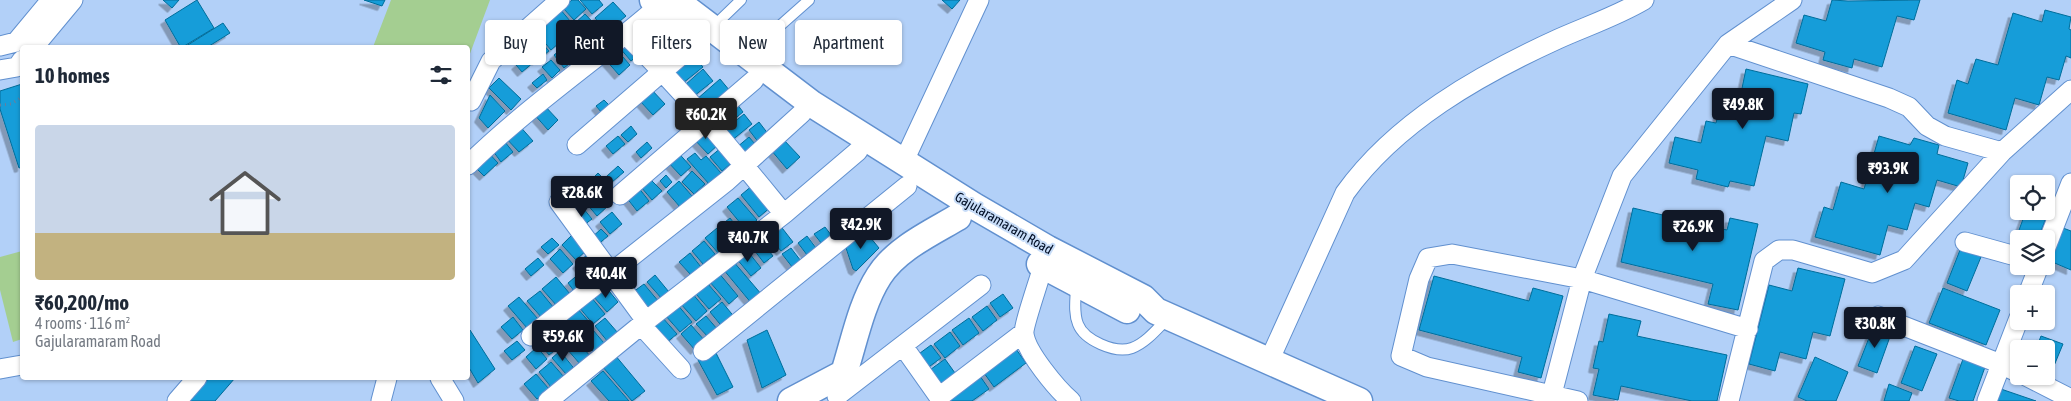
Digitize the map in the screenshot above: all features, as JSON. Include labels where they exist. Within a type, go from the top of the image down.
[{"type":"main road","name":"Gajularamaram Road","points":[[669,1],[691,20]]},
{"type":"main road","points":[[710,37],[754,80],[858,151],[905,174],[958,217],[1076,284],[1136,315],[1162,314]]},
{"type":"main road","name":"Gajularamaram Road","points":[[760,65],[905,174],[1143,298],[1162,314],[1354,399]]},
{"type":"main road","points":[[800,399],[835,393],[844,374],[865,306],[879,276],[897,256],[958,217]]},
{"type":"street","points":[[0,46],[16,42],[51,0]]},
{"type":"street","points":[[36,45],[73,0]]},
{"type":"street","points":[[471,101],[491,61],[560,0]]},
{"type":"street","points":[[703,351],[905,174],[979,0]]},
{"type":"street","points":[[1275,365],[1345,193],[1362,169],[1393,139],[1457,92],[1535,50],[1626,10],[1644,0]]},
{"type":"street","points":[[1748,328],[1582,279],[1452,254],[1428,258],[1419,279],[1401,356],[1427,367],[1558,398],[1582,279],[1622,176],[1728,44],[1792,0]]},
{"type":"street","points":[[470,163],[495,138],[669,1]]},
{"type":"street","points":[[626,35],[664,72],[784,214]]},
{"type":"street","points":[[1728,44],[1889,98],[1908,107],[1927,126],[1945,136],[2002,152]]},
{"type":"street","points":[[0,70],[17,67],[20,63]]},
{"type":"street","points":[[577,145],[672,65]]},
{"type":"street","points":[[620,194],[754,80]]},
{"type":"street","points":[[1729,401],[1764,261],[1779,250],[1793,250],[1872,273],[1904,260],[2002,152],[2071,90]]},
{"type":"street","points":[[531,336],[745,166],[802,113]]},
{"type":"street","points":[[548,401],[644,323],[784,214],[858,151]]},
{"type":"street","points":[[2053,230],[2071,183]]},
{"type":"street","points":[[559,202],[644,323],[680,369]]},
{"type":"street","points":[[1965,242],[2010,254]]},
{"type":"street","points":[[904,346],[941,399],[1023,333],[1044,266]]},
{"type":"street","points":[[835,393],[904,346],[981,286]]},
{"type":"street","points":[[1878,316],[2010,368]]},
{"type":"street","points":[[1987,401],[2014,330]]},
{"type":"street","points":[[1023,333],[1028,347],[1056,386],[1071,401]]},
{"type":"street","points":[[0,370],[20,365]]},
{"type":"street","points":[[177,401],[195,380]]},
{"type":"street","points":[[381,401],[386,380]]},
{"type":"street","points":[[441,380],[454,401]]},
{"type":"street","points":[[2044,385],[2071,399]]},
{"type":"lane","points":[[710,29],[741,0]]},
{"type":"lane","points":[[785,21],[809,0]]},
{"type":"lane","points":[[1076,284],[1075,308],[1078,324],[1086,334],[1115,349],[1133,347],[1162,314]]},
{"type":"path","points":[[0,105],[11,104],[20,98]]},
{"type":"green space","points":[[391,0],[490,0],[470,54],[470,45],[374,45]]},
{"type":"green space","points":[[20,252],[20,340],[13,342],[0,290],[0,257]]},
{"type":"building","points":[[163,0],[179,0],[172,8]]},
{"type":"building","points":[[197,0],[214,28],[186,45],[179,45],[165,20]]},
{"type":"building","points":[[364,0],[385,0],[382,6]]},
{"type":"building","points":[[572,0],[578,0],[586,9],[574,20],[563,8]]},
{"type":"building","points":[[580,0],[599,0],[603,5],[592,14]]},
{"type":"building","points":[[942,0],[960,0],[952,9]]},
{"type":"building","points":[[1832,0],[1920,0],[1914,20],[1897,16],[1882,67],[1854,59],[1852,68],[1823,60],[1825,52],[1796,43],[1804,15],[1826,21]]},
{"type":"building","points":[[613,2],[626,16],[621,20],[597,20],[595,18]]},
{"type":"building","points":[[560,9],[569,20],[556,20],[556,46],[551,50],[546,44],[546,21]]},
{"type":"building","points":[[2045,10],[2071,17],[2069,29],[2071,30],[2071,58],[2066,56],[2059,80],[2047,77],[2039,105],[2015,98],[2006,130],[1948,113],[1957,80],[1968,84],[1976,59],[1998,65],[2013,13],[2042,22]]},
{"type":"building","points":[[585,14],[591,20],[578,20]]},
{"type":"building","points":[[223,23],[230,33],[211,45],[188,45]]},
{"type":"building","points":[[625,41],[633,50],[633,59],[631,61],[623,52],[623,42]]},
{"type":"building","points":[[623,57],[630,65],[619,75],[610,65],[623,65]]},
{"type":"building","points":[[551,60],[560,70],[552,78],[542,67]]},
{"type":"building","points":[[516,65],[530,65],[522,72]]},
{"type":"building","points":[[680,65],[701,65],[703,67],[683,83],[673,71]]},
{"type":"building","points":[[703,69],[713,81],[694,96],[685,85]]},
{"type":"building","points":[[1746,69],[1808,84],[1801,114],[1794,113],[1788,141],[1766,136],[1754,186],[1730,181],[1728,187],[1696,179],[1698,170],[1669,163],[1675,137],[1701,143],[1706,121],[1716,123],[1724,89],[1741,93]]},
{"type":"building","points":[[543,74],[547,80],[537,88],[532,83]]},
{"type":"building","points":[[499,78],[521,99],[511,110],[489,88]]},
{"type":"building","points":[[720,79],[730,91],[705,111],[696,100]]},
{"type":"building","points":[[20,85],[19,168],[0,109],[0,91]]},
{"type":"building","points":[[651,89],[665,104],[653,115],[639,100]]},
{"type":"building","points":[[490,95],[505,111],[488,128],[479,118]]},
{"type":"building","points":[[604,100],[610,106],[602,113],[596,106]]},
{"type":"building","points":[[734,100],[743,112],[721,130],[712,118]]},
{"type":"building","points":[[543,104],[558,120],[548,130],[533,113]]},
{"type":"building","points":[[744,114],[752,124],[731,141],[723,131]]},
{"type":"building","points":[[759,122],[769,135],[759,143],[749,130]]},
{"type":"building","points":[[517,123],[533,141],[519,152],[503,135]]},
{"type":"building","points":[[631,126],[637,134],[628,142],[621,135]]},
{"type":"building","points":[[705,126],[720,143],[708,154],[692,137]]},
{"type":"building","points":[[618,136],[625,144],[613,154],[606,146]]},
{"type":"building","points":[[1879,136],[1910,145],[1914,138],[1939,145],[1937,154],[1968,163],[1961,187],[1937,180],[1929,207],[1915,203],[1907,230],[1888,225],[1880,255],[1815,237],[1824,207],[1833,210],[1841,182],[1864,189]]},
{"type":"building","points":[[501,137],[513,152],[501,162],[490,147]]},
{"type":"building","points":[[749,137],[755,144],[742,155],[736,148]]},
{"type":"building","points":[[783,139],[800,157],[787,169],[771,150]]},
{"type":"building","points":[[647,142],[652,148],[641,158],[636,152]]},
{"type":"building","points":[[722,147],[734,161],[722,171],[710,157]]},
{"type":"building","points":[[675,149],[691,167],[681,176],[665,159]]},
{"type":"building","points":[[486,150],[498,163],[484,176],[472,164]]},
{"type":"building","points":[[695,153],[701,160],[706,156],[721,173],[709,184],[687,159]]},
{"type":"building","points":[[618,166],[624,172],[612,182],[607,176]]},
{"type":"building","points":[[692,171],[705,184],[694,194],[682,182]]},
{"type":"building","points":[[598,173],[609,184],[599,194],[589,182]]},
{"type":"building","points":[[666,175],[672,182],[666,188],[660,181]]},
{"type":"building","points":[[650,179],[662,191],[652,200],[641,187]]},
{"type":"building","points":[[679,181],[692,196],[680,207],[667,192]]},
{"type":"building","points":[[753,185],[772,206],[759,217],[741,195]]},
{"type":"building","points":[[638,187],[649,201],[637,211],[626,197]]},
{"type":"building","points":[[596,194],[608,206],[597,216],[586,203]]},
{"type":"building","points":[[738,198],[757,220],[746,230],[727,207]]},
{"type":"building","points":[[583,208],[592,219],[580,228],[572,216]]},
{"type":"building","points":[[1633,208],[1727,230],[1730,218],[1758,224],[1738,310],[1708,304],[1713,284],[1621,262]]},
{"type":"building","points":[[612,212],[622,224],[610,234],[600,222]]},
{"type":"building","points":[[730,218],[741,232],[731,240],[720,226]]},
{"type":"building","points":[[2023,220],[2045,220],[2041,230],[2019,230]]},
{"type":"building","points":[[779,224],[793,242],[781,251],[767,234]]},
{"type":"building","points":[[825,227],[835,240],[825,248],[814,234]]},
{"type":"building","points":[[717,228],[730,244],[719,254],[705,238]]},
{"type":"building","points":[[2063,228],[2071,231],[2071,270],[2055,263],[2055,248]]},
{"type":"building","points":[[601,229],[608,236],[596,246],[590,239]]},
{"type":"building","points":[[865,231],[879,248],[856,271],[853,269],[846,248]]},
{"type":"building","points":[[574,233],[589,248],[576,260],[562,245]]},
{"type":"building","points":[[807,236],[819,252],[810,259],[798,243]]},
{"type":"building","points":[[552,238],[559,245],[548,254],[541,247]]},
{"type":"building","points":[[759,238],[773,256],[764,263],[751,246]]},
{"type":"building","points":[[704,241],[715,254],[703,264],[692,251]]},
{"type":"building","points":[[1962,245],[1983,252],[1967,291],[1947,283]]},
{"type":"building","points":[[791,248],[804,265],[796,272],[782,254]]},
{"type":"building","points":[[560,249],[573,264],[563,273],[550,259]]},
{"type":"building","points":[[746,249],[761,268],[751,276],[736,258]]},
{"type":"building","points":[[590,252],[604,268],[590,280],[577,264]]},
{"type":"building","points":[[690,253],[701,267],[691,275],[679,262]]},
{"type":"building","points":[[538,258],[544,265],[531,276],[525,269]]},
{"type":"building","points":[[733,261],[762,295],[752,304],[723,269]]},
{"type":"building","points":[[1798,268],[1845,279],[1830,336],[1813,332],[1806,359],[1780,352],[1775,371],[1749,364],[1769,285],[1792,291]]},
{"type":"building","points":[[718,272],[738,296],[729,304],[709,281]]},
{"type":"building","points":[[580,273],[586,282],[574,291],[568,283]]},
{"type":"building","points":[[655,275],[669,292],[662,299],[647,282]]},
{"type":"building","points":[[1434,276],[1529,301],[1533,288],[1563,296],[1541,378],[1518,372],[1522,357],[1419,330]]},
{"type":"building","points":[[556,277],[570,294],[557,306],[542,289]]},
{"type":"building","points":[[644,284],[659,302],[649,310],[633,292]]},
{"type":"building","points":[[708,284],[721,299],[709,309],[696,294]]},
{"type":"building","points":[[605,286],[618,302],[607,312],[593,296]]},
{"type":"building","points":[[1943,288],[2000,310],[1986,345],[1929,323]]},
{"type":"building","points":[[540,291],[554,308],[542,318],[527,301]]},
{"type":"building","points":[[692,293],[707,311],[696,321],[680,303]]},
{"type":"building","points":[[1003,294],[1013,308],[1000,317],[990,303]]},
{"type":"building","points":[[519,297],[538,319],[527,328],[508,306]]},
{"type":"building","points":[[591,297],[605,314],[593,324],[579,307]]},
{"type":"building","points":[[722,302],[736,319],[724,329],[710,312]]},
{"type":"building","points":[[677,304],[692,322],[680,332],[665,315]]},
{"type":"building","points":[[987,306],[997,320],[983,331],[972,317]]},
{"type":"building","points":[[577,308],[591,324],[579,335],[565,318]]},
{"type":"building","points":[[1609,314],[1641,321],[1637,336],[1727,355],[1717,401],[1692,401],[1621,386],[1618,400],[1593,395],[1599,369],[1593,368],[1599,341],[1603,342]]},
{"type":"building","points":[[706,316],[718,330],[709,338],[696,324]]},
{"type":"building","points":[[513,317],[523,330],[512,339],[501,327]]},
{"type":"building","points":[[662,317],[677,334],[666,343],[651,326]]},
{"type":"building","points":[[605,318],[618,333],[608,342],[595,326]]},
{"type":"building","points":[[969,318],[979,333],[963,345],[952,330]]},
{"type":"building","points":[[563,319],[576,335],[565,344],[552,329]]},
{"type":"building","points":[[691,325],[705,341],[695,350],[681,334]]},
{"type":"building","points":[[1874,325],[1892,331],[1877,373],[1858,366]]},
{"type":"building","points":[[470,330],[495,369],[478,383],[470,369]]},
{"type":"building","points":[[593,330],[604,343],[594,352],[582,339]]},
{"type":"building","points":[[767,330],[786,375],[762,388],[747,340]]},
{"type":"building","points":[[950,332],[960,346],[945,358],[934,344]]},
{"type":"building","points":[[552,333],[562,345],[549,355],[540,344]]},
{"type":"building","points":[[2041,336],[2052,340],[2039,340]]},
{"type":"building","points":[[576,339],[590,356],[580,364],[566,348]]},
{"type":"building","points":[[517,341],[525,350],[512,360],[504,351]]},
{"type":"building","points":[[2055,341],[2063,344],[2055,363]]},
{"type":"building","points":[[931,345],[941,358],[926,369],[916,356]]},
{"type":"building","points":[[1915,346],[1937,354],[1922,391],[1901,383]]},
{"type":"building","points":[[537,347],[547,359],[536,369],[526,357]]},
{"type":"building","points":[[1016,349],[1026,363],[994,387],[984,373]]},
{"type":"building","points":[[560,351],[573,367],[566,374],[552,358]]},
{"type":"building","points":[[715,351],[733,387],[717,395],[698,360]]},
{"type":"building","points":[[615,355],[645,391],[632,401],[602,366]]},
{"type":"building","points":[[1815,357],[1848,372],[1836,401],[1807,401],[1798,397]]},
{"type":"building","points":[[945,359],[955,373],[938,386],[927,372]]},
{"type":"building","points":[[1963,359],[1985,367],[1973,401],[1959,401],[1949,398]]},
{"type":"building","points":[[551,362],[564,377],[551,387],[539,372]]},
{"type":"building","points":[[603,371],[629,401],[609,401],[591,381]]},
{"type":"building","points":[[536,374],[549,389],[537,399],[524,384]]},
{"type":"building","points":[[980,376],[989,389],[972,401],[946,401]]},
{"type":"building","points":[[207,380],[233,380],[215,401],[190,401]]},
{"type":"building","points":[[1889,384],[1912,393],[1909,401],[1884,401]]},
{"type":"building","points":[[1998,388],[2036,401],[1993,401]]}]
